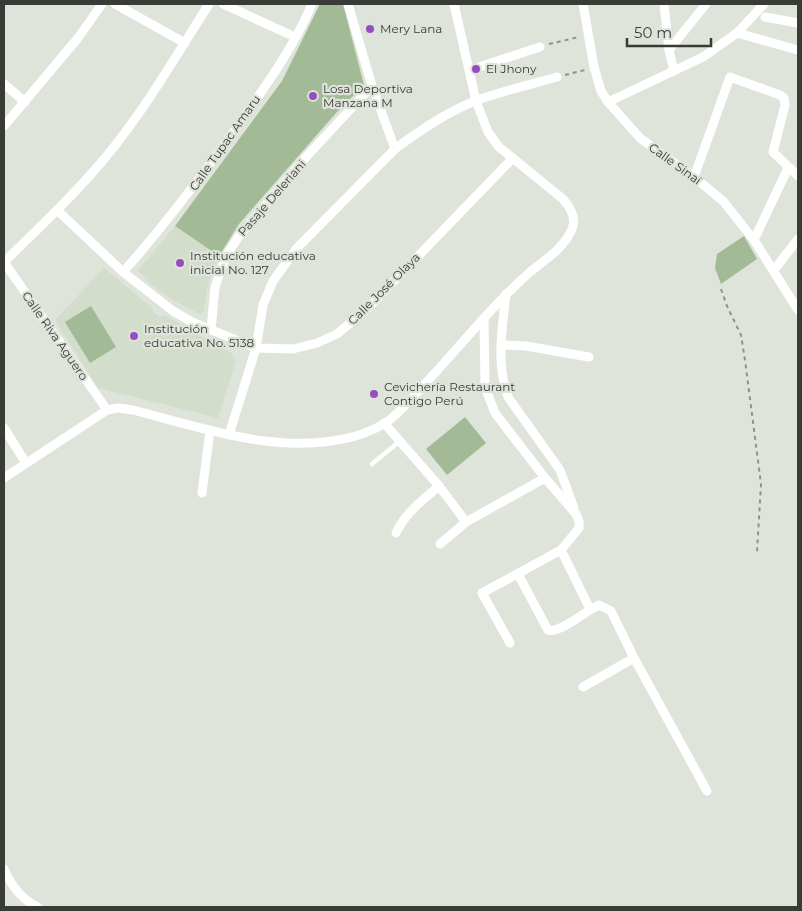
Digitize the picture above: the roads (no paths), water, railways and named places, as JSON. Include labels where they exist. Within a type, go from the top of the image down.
[{"type":"street","points":[[4,126],[78,38],[102,4]]},
{"type":"street","points":[[115,4],[185,42]]},
{"type":"street","points":[[4,262],[57,210],[105,158],[138,115],[210,4]]},
{"type":"street","points":[[222,4],[295,37]]},
{"type":"street","name":"Calle Tupac Amaru","points":[[123,272],[160,230],[198,182],[254,103],[295,37],[312,4]]},
{"type":"street","points":[[348,4],[372,86],[395,149]]},
{"type":"street","points":[[4,478],[107,410],[118,408],[133,410],[229,435],[274,442],[321,442],[352,437],[375,428],[406,405],[506,294],[564,243],[571,231],[574,220],[569,206],[499,147],[488,132],[476,101],[454,4]]},
{"type":"street","name":"Calle Sinaí","points":[[583,4],[594,67],[601,91],[608,102],[644,142],[694,177],[723,201],[754,240],[798,310]]},
{"type":"street","points":[[664,4],[669,50],[674,71]]},
{"type":"street","points":[[669,50],[706,4]]},
{"type":"street","points":[[608,102],[704,57],[737,33],[764,4]]},
{"type":"street","points":[[765,17],[798,23]]},
{"type":"street","points":[[737,33],[798,50]]},
{"type":"street","points":[[470,70],[540,47]]},
{"type":"street","points":[[229,435],[256,348],[263,305],[273,281],[297,248],[395,149],[419,132],[476,101],[557,77]]},
{"type":"street","points":[[694,177],[730,77],[784,98],[785,105],[773,152],[798,176]]},
{"type":"street","points":[[4,84],[25,102]]},
{"type":"street","name":"Pasaje Deleriani","points":[[211,330],[215,287],[226,256],[239,236],[307,156],[372,86]]},
{"type":"street","name":"Calle José Olaya","points":[[57,210],[123,272],[173,311],[211,330],[256,348],[293,349],[317,343],[337,334],[368,308],[513,158]]},
{"type":"street","points":[[754,240],[788,168]]},
{"type":"street","points":[[774,270],[798,239]]},
{"type":"street","name":"Calle Riva Aguero","points":[[4,262],[107,410]]},
{"type":"street","points":[[506,294],[500,372],[508,397],[560,470],[579,521],[579,528],[561,550],[482,593],[510,643]]},
{"type":"street","points":[[484,319],[484,387],[495,412],[545,478],[576,514]]},
{"type":"street","points":[[501,344],[526,346],[589,357]]},
{"type":"street","points":[[384,423],[439,486],[466,522]]},
{"type":"street","points":[[4,428],[26,463]]},
{"type":"street","points":[[202,493],[210,430]]},
{"type":"street","points":[[440,544],[466,522],[545,478]]},
{"type":"street","points":[[396,533],[401,523],[415,507],[439,486]]},
{"type":"street","points":[[561,550],[590,609]]},
{"type":"street","points":[[518,574],[548,630],[551,632],[558,630],[599,605],[612,611],[634,658],[707,790]]},
{"type":"street","points":[[583,687],[634,658]]},
{"type":"street","points":[[4,870],[10,883],[30,904],[38,907]]},
{"type":"lane","points":[[372,464],[400,441]]},
{"type":"place","name":"Mery Lana","points":[[370,29]]},
{"type":"place","name":"El Jhony","points":[[476,69]]},
{"type":"place","name":"Losa Deportiva Manzana M","points":[[313,96]]},
{"type":"place","name":"Institución educativa inicial No. 127","points":[[180,263]]},
{"type":"place","name":"Institución educativa No. 5138","points":[[134,336]]},
{"type":"place","name":"Cevichería Restaurant Contigo Perú","points":[[374,394]]}]
